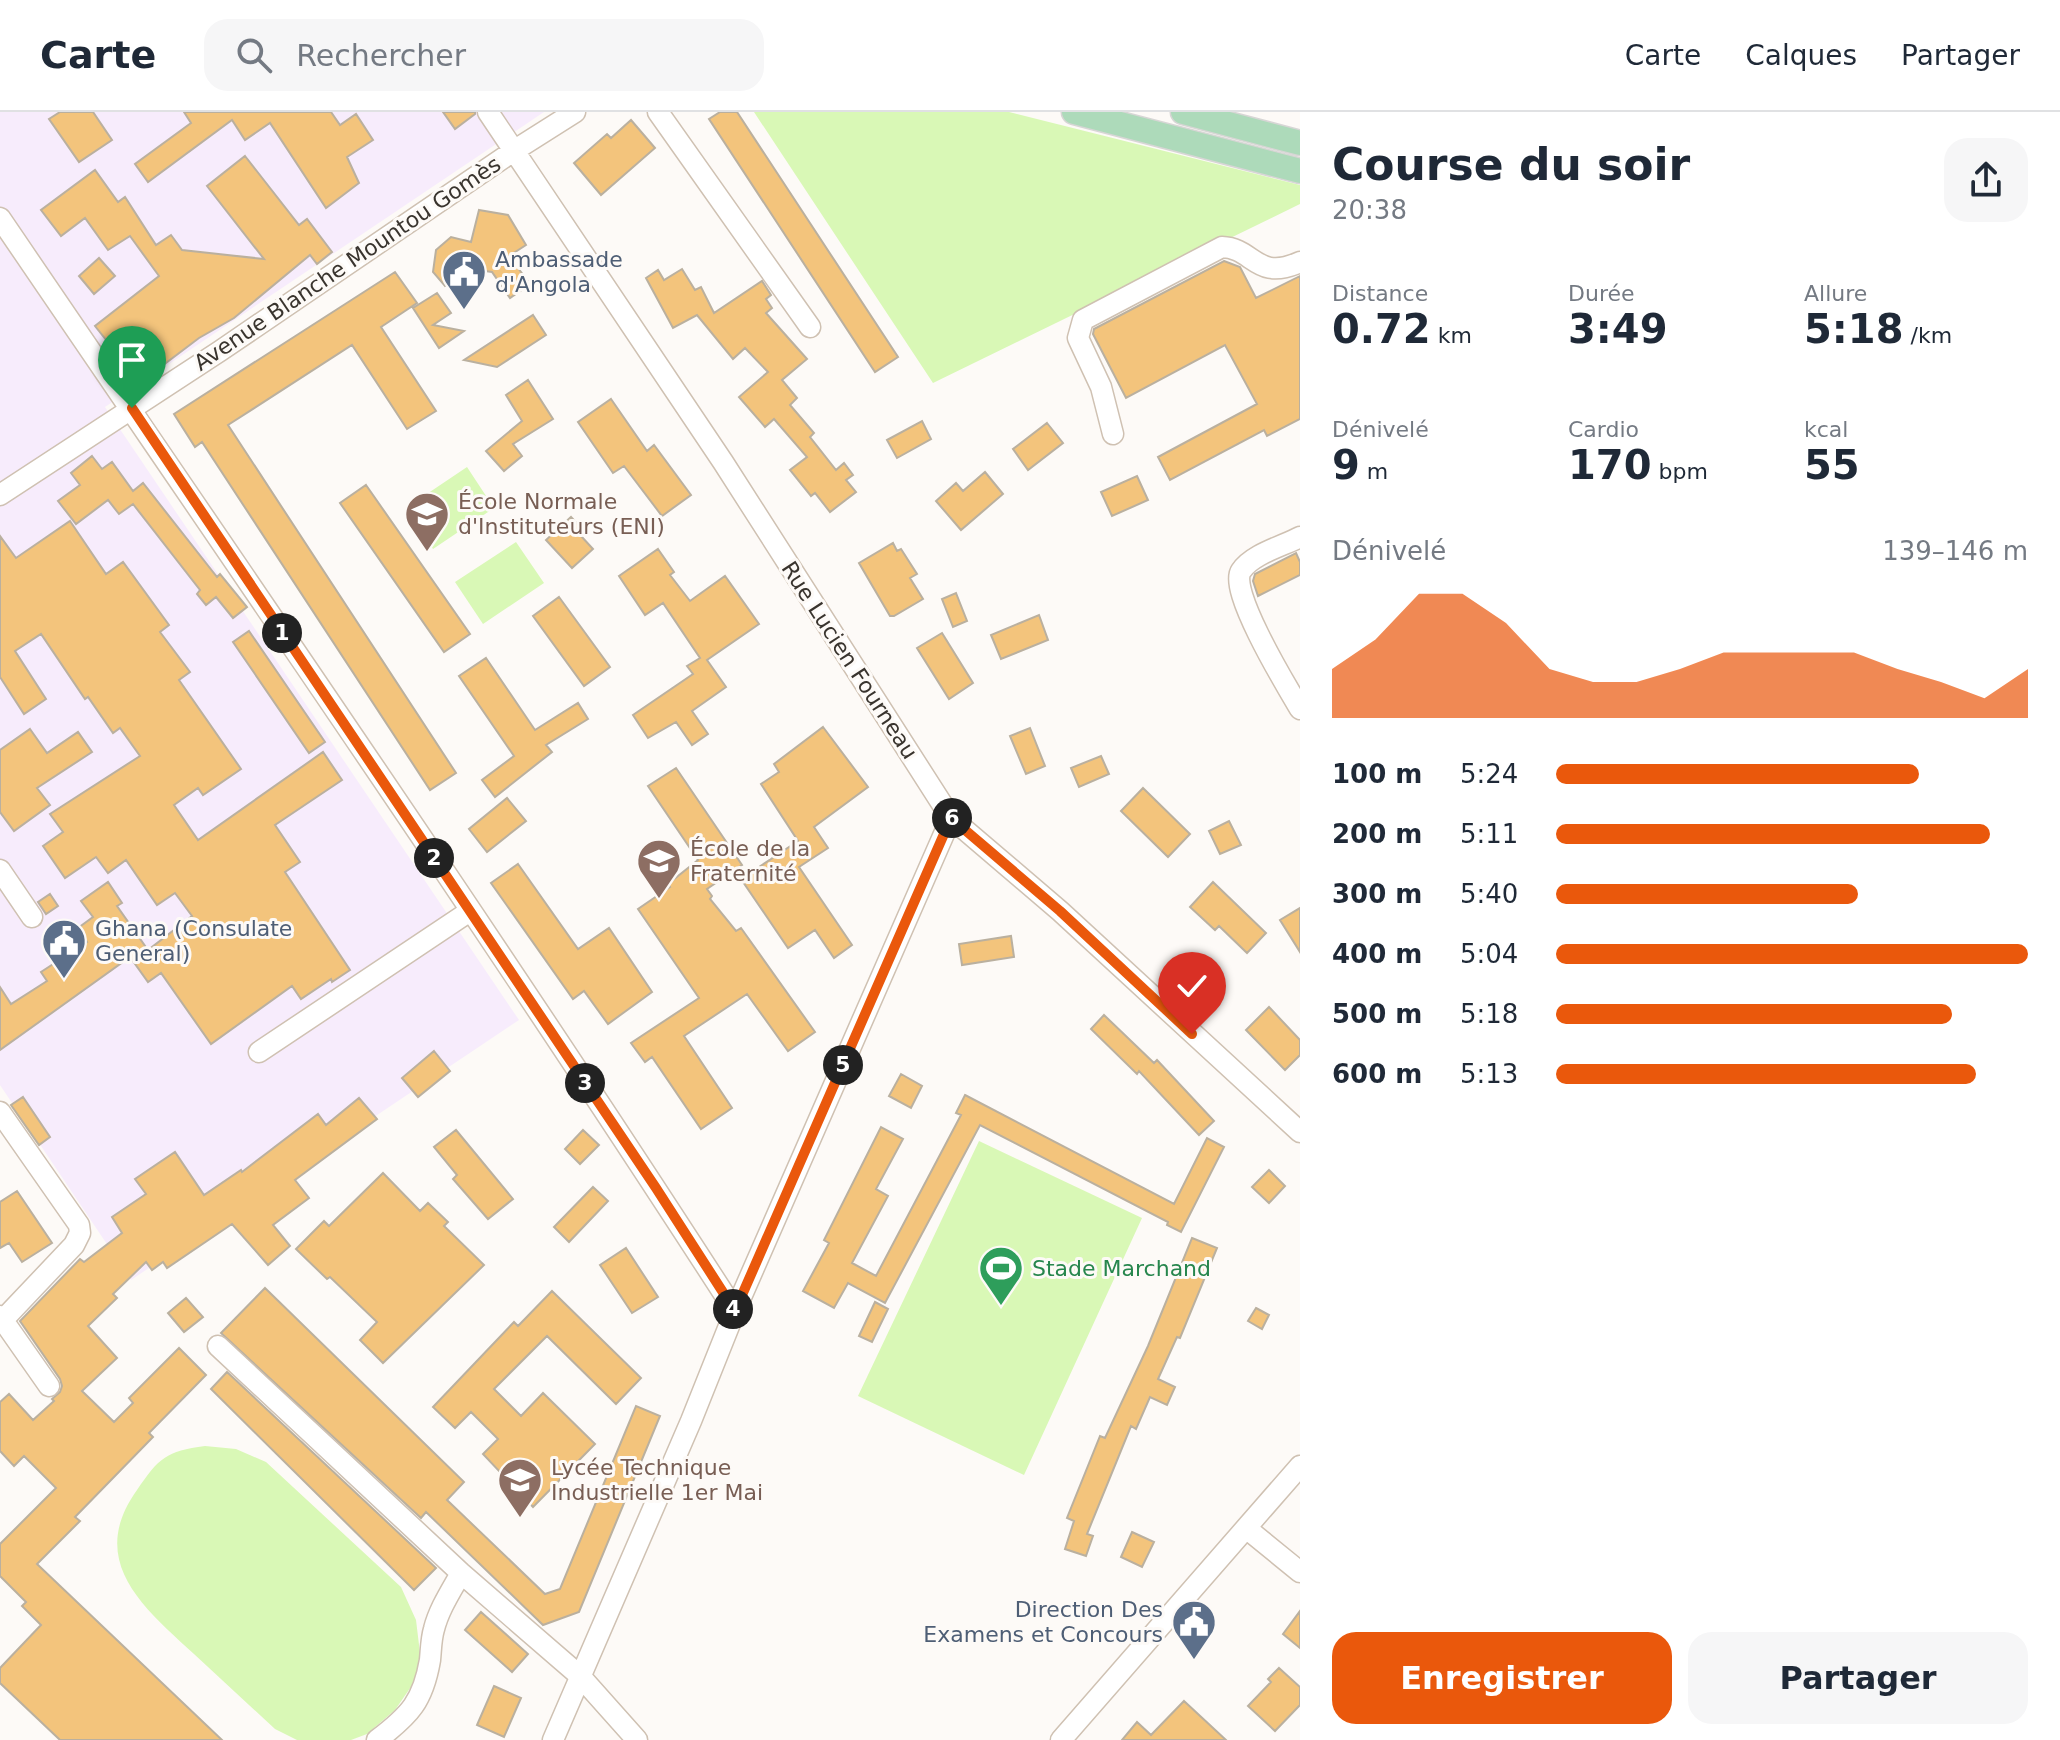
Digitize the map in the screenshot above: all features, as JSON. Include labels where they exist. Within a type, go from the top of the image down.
[{"type":"main road","points":[[1074,112],[1300,171]]},
{"type":"main road","points":[[1183,112],[1300,143]]},
{"type":"street","name":"Rue Lucien Fourneau","points":[[488,112],[723,462],[951,818],[1060,911],[1300,1132]]},
{"type":"street","name":"Avenue Blanche Mountou Gomès","points":[[0,495],[575,112]]},
{"type":"street","points":[[658,112],[810,327]]},
{"type":"street","points":[[0,218],[132,408],[735,1311]]},
{"type":"street","points":[[1113,434],[1101,387],[1078,338],[1083,320],[1222,247],[1235,250],[1260,266],[1272,269],[1300,262]]},
{"type":"street","points":[[1300,537],[1255,559],[1240,571],[1238,586],[1263,644],[1300,709]]},
{"type":"street","points":[[553,1740],[663,1487],[735,1311],[951,818]]},
{"type":"street","points":[[0,870],[32,917]]},
{"type":"street","points":[[259,1052],[470,911]]},
{"type":"street","points":[[0,1112],[81,1231],[74,1245],[1,1319],[49,1386]]},
{"type":"street","points":[[218,1346],[461,1573],[580,1676],[637,1740]]},
{"type":"street","points":[[1061,1740],[1300,1466]]},
{"type":"street","points":[[1246,1528],[1300,1572]]},
{"type":"street","points":[[377,1740],[401,1722],[418,1703],[426,1684],[433,1632],[439,1613],[461,1573]]},
{"type":"shaded area","points":[[0,112],[544,112],[105,407],[519,1020],[131,1280],[0,1085]]},
{"type":"green space","points":[[754,112],[1009,112],[1300,185],[1300,204],[933,383]]},
{"type":"green space","points":[[467,467],[494,508],[433,549],[406,508]]},
{"type":"green space","points":[[516,542],[544,583],[483,624],[455,582]]},
{"type":"green space","name":"Stade Marchand","points":[[979,1141],[1142,1218],[1024,1475],[858,1396]]},
{"type":"green space","points":[[205,1446],[236,1449],[266,1462],[401,1587],[416,1620],[420,1653],[415,1681],[395,1710],[367,1734],[351,1740],[297,1740],[275,1729],[157,1619],[128,1581],[119,1561],[117,1539],[123,1516],[137,1490],[151,1470],[165,1458],[181,1450]]},
{"type":"building","points":[[60,112],[93,112],[112,140],[79,162],[49,119]]},
{"type":"building","points":[[184,112],[331,112],[340,125],[356,114],[373,140],[347,157],[359,183],[326,208],[270,123],[245,140],[232,120],[148,182],[135,164],[191,123]]},
{"type":"building","points":[[443,112],[475,112],[475,114],[455,129]]},
{"type":"building","points":[[720,112],[737,112],[898,357],[875,372],[709,119]]},
{"type":"building","points":[[631,120],[655,148],[601,195],[574,163],[607,134],[611,138]]},
{"type":"building","points":[[245,156],[299,225],[307,219],[332,252],[317,264],[310,255],[234,318],[199,338],[146,378],[114,335],[107,341],[95,326],[159,276],[130,236],[108,250],[85,218],[61,236],[41,210],[95,170],[118,202],[125,197],[156,245],[171,235],[182,250],[264,259],[207,186]]},
{"type":"building","points":[[479,210],[508,215],[526,245],[509,256],[530,284],[510,298],[492,272],[471,269],[445,286],[433,272],[436,250],[451,237],[471,242]]},
{"type":"building","points":[[99,258],[115,276],[94,294],[79,276]]},
{"type":"building","points":[[1224,261],[1240,267],[1256,298],[1300,276],[1300,419],[1267,436],[1264,430],[1170,480],[1158,457],[1257,404],[1225,345],[1126,398],[1093,334],[1094,329]]},
{"type":"building","points":[[682,269],[695,290],[701,287],[714,313],[762,281],[771,295],[766,299],[772,308],[766,313],[807,359],[782,380],[797,398],[790,405],[814,433],[810,437],[836,470],[844,463],[853,475],[846,480],[856,492],[830,512],[815,493],[811,496],[790,470],[807,457],[774,419],[765,427],[739,397],[768,372],[745,348],[733,359],[697,315],[673,328],[646,278],[658,270],[664,280]]},
{"type":"building","points":[[395,272],[417,303],[381,327],[436,411],[407,429],[352,345],[228,425],[456,773],[430,790],[202,442],[195,447],[174,414]]},
{"type":"building","points":[[437,293],[451,313],[433,325],[464,331],[439,348],[413,308]]},
{"type":"building","points":[[533,315],[546,335],[497,367],[464,360]]},
{"type":"building","points":[[528,380],[553,419],[513,444],[522,456],[504,471],[486,451],[522,421],[506,395]]},
{"type":"building","points":[[611,399],[647,451],[654,445],[691,495],[662,516],[624,466],[613,473],[578,422]]},
{"type":"building","points":[[922,421],[931,439],[897,458],[887,440]]},
{"type":"building","points":[[1047,423],[1063,443],[1028,470],[1013,449]]},
{"type":"building","points":[[92,456],[102,469],[112,462],[133,491],[143,483],[217,577],[220,574],[247,607],[233,618],[216,597],[206,605],[197,594],[200,590],[133,504],[119,514],[108,500],[76,524],[58,501],[80,485],[71,473]]},
{"type":"building","points":[[985,472],[1003,494],[961,530],[936,501],[956,483],[963,491]]},
{"type":"building","points":[[1137,476],[1148,500],[1112,516],[1101,492]]},
{"type":"building","points":[[366,485],[470,634],[444,652],[340,503]]},
{"type":"building","points":[[571,517],[585,532],[581,536],[593,549],[572,568],[546,540]]},
{"type":"building","points":[[70,521],[106,574],[123,562],[169,625],[160,632],[190,672],[179,680],[241,769],[203,795],[198,788],[174,805],[198,840],[323,752],[342,780],[275,825],[300,862],[285,872],[350,970],[301,999],[292,986],[211,1044],[161,973],[148,982],[130,957],[0,1050],[0,987],[11,1004],[47,981],[41,972],[87,942],[78,928],[93,917],[81,901],[108,882],[122,903],[117,906],[148,950],[192,916],[175,893],[157,905],[126,860],[108,873],[96,857],[65,878],[43,846],[63,832],[50,814],[140,756],[120,728],[113,733],[88,697],[85,699],[41,634],[15,651],[46,699],[24,714],[0,677],[0,536],[16,558]]},
{"type":"building","points":[[893,543],[897,551],[901,549],[917,574],[910,578],[923,599],[890,616],[859,563]]},
{"type":"building","points":[[658,549],[674,572],[670,575],[690,601],[725,576],[759,624],[707,660],[726,687],[692,711],[708,734],[692,745],[676,722],[648,738],[633,715],[693,674],[687,666],[700,658],[663,603],[645,615],[619,576]]},
{"type":"building","points":[[1296,553],[1300,575],[1258,596],[1253,581],[1255,574]]},
{"type":"building","points":[[956,593],[967,621],[953,627],[942,599]]},
{"type":"building","points":[[559,597],[610,667],[584,686],[533,616]]},
{"type":"building","points":[[1039,615],[1048,640],[1001,659],[991,635]]},
{"type":"building","points":[[249,631],[325,742],[309,753],[233,642]]},
{"type":"building","points":[[942,633],[973,683],[949,699],[917,648]]},
{"type":"building","points":[[486,658],[535,730],[578,703],[588,719],[546,745],[552,752],[495,797],[482,780],[514,756],[459,676]]},
{"type":"building","points":[[823,727],[868,787],[814,827],[828,848],[799,867],[852,945],[834,958],[815,930],[788,948],[741,879],[798,841],[761,784],[779,772],[774,764]]},
{"type":"building","points":[[1030,728],[1045,766],[1026,774],[1010,736]]},
{"type":"building","points":[[30,729],[47,753],[78,732],[92,752],[37,788],[50,805],[14,831],[0,812],[0,750]]},
{"type":"building","points":[[1101,756],[1109,774],[1079,787],[1071,768]]},
{"type":"building","points":[[676,768],[742,865],[707,889],[712,896],[710,899],[736,931],[741,928],[815,1032],[788,1051],[747,994],[684,1036],[732,1108],[701,1129],[652,1057],[645,1062],[631,1043],[699,998],[638,909],[670,887],[668,884],[698,860],[648,786]]},
{"type":"building","points":[[1143,788],[1190,834],[1168,857],[1121,811]]},
{"type":"building","points":[[507,798],[526,821],[487,852],[469,829]]},
{"type":"building","points":[[1229,821],[1241,845],[1220,854],[1209,831]]},
{"type":"building","points":[[518,864],[578,949],[609,928],[652,992],[608,1024],[584,991],[573,999],[491,883]]},
{"type":"building","points":[[1213,882],[1266,933],[1247,953],[1219,926],[1215,930],[1190,907]]},
{"type":"building","points":[[50,894],[58,906],[46,914],[38,902]]},
{"type":"building","points":[[1300,908],[1300,952],[1280,920]]},
{"type":"building","points":[[1011,936],[1014,957],[962,965],[959,944]]},
{"type":"building","points":[[1269,1007],[1300,1040],[1300,1055],[1285,1070],[1246,1030]]},
{"type":"building","points":[[1104,1015],[1154,1063],[1157,1060],[1214,1121],[1199,1135],[1139,1071],[1137,1074],[1091,1029]]},
{"type":"building","points":[[434,1051],[450,1071],[418,1097],[402,1078]]},
{"type":"building","points":[[901,1074],[922,1086],[911,1108],[889,1096]]},
{"type":"building","points":[[965,1095],[1174,1204],[1207,1138],[1224,1147],[1181,1232],[1167,1225],[1168,1222],[980,1125],[885,1303],[848,1283],[834,1308],[803,1291],[829,1243],[824,1240],[881,1127],[903,1139],[876,1189],[888,1196],[852,1263],[876,1276],[961,1115],[956,1113]]},
{"type":"building","points":[[23,1097],[50,1137],[39,1145],[11,1105]]},
{"type":"building","points":[[359,1098],[377,1119],[295,1180],[309,1198],[273,1225],[290,1246],[268,1265],[232,1224],[167,1268],[163,1262],[152,1270],[146,1262],[113,1294],[117,1298],[88,1326],[117,1358],[82,1391],[114,1422],[133,1403],[129,1398],[179,1348],[206,1375],[149,1433],[153,1437],[75,1517],[80,1521],[37,1564],[222,1740],[60,1740],[0,1683],[0,1668],[41,1625],[22,1606],[26,1602],[0,1576],[0,1544],[56,1488],[24,1456],[14,1466],[0,1451],[0,1402],[9,1394],[33,1420],[54,1401],[52,1399],[62,1386],[20,1321],[80,1259],[84,1262],[122,1233],[112,1217],[146,1194],[135,1179],[175,1152],[204,1195],[242,1172],[318,1114],[326,1125]]},
{"type":"building","points":[[456,1130],[513,1199],[488,1219],[453,1179],[457,1175],[434,1147]]},
{"type":"building","points":[[583,1130],[599,1145],[580,1164],[565,1149]]},
{"type":"building","points":[[1269,1170],[1285,1186],[1269,1203],[1252,1187]]},
{"type":"building","points":[[383,1173],[420,1211],[428,1203],[448,1222],[444,1226],[484,1265],[383,1363],[360,1340],[377,1322],[296,1249],[324,1221],[329,1226]]},
{"type":"building","points":[[593,1187],[608,1201],[569,1242],[554,1227]]},
{"type":"building","points":[[17,1191],[52,1243],[22,1262],[9,1243],[0,1248],[0,1202]]},
{"type":"building","points":[[1192,1238],[1217,1248],[1180,1338],[1177,1337],[1158,1379],[1175,1387],[1167,1405],[1150,1397],[1136,1429],[1131,1426],[1087,1534],[1093,1536],[1086,1556],[1065,1549],[1074,1521],[1067,1518],[1100,1436],[1105,1438],[1148,1346]]},
{"type":"building","points":[[626,1248],[658,1297],[632,1313],[600,1265]]},
{"type":"building","points":[[265,1288],[464,1482],[447,1500],[545,1594],[560,1589],[636,1406],[660,1416],[579,1612],[543,1625],[426,1512],[421,1518],[221,1333]]},
{"type":"building","points":[[552,1291],[641,1378],[616,1404],[547,1336],[494,1389],[521,1416],[543,1393],[595,1444],[533,1507],[483,1454],[498,1439],[471,1412],[455,1428],[433,1407],[514,1322],[518,1326]]},
{"type":"building","points":[[186,1298],[203,1317],[184,1332],[168,1313]]},
{"type":"building","points":[[875,1302],[888,1309],[872,1342],[859,1336]]},
{"type":"building","points":[[1256,1308],[1269,1315],[1262,1329],[1248,1321]]},
{"type":"building","points":[[227,1372],[436,1568],[414,1590],[211,1389]]},
{"type":"building","points":[[1132,1532],[1154,1542],[1142,1567],[1121,1557]]},
{"type":"building","points":[[1300,1611],[1300,1648],[1283,1634]]},
{"type":"building","points":[[481,1612],[528,1654],[512,1672],[465,1630]]},
{"type":"building","points":[[1279,1668],[1300,1687],[1300,1705],[1275,1731],[1248,1706],[1271,1682],[1268,1679]]},
{"type":"building","points":[[494,1686],[521,1698],[504,1737],[477,1725]]},
{"type":"building","points":[[1184,1701],[1226,1740],[1122,1740],[1137,1722],[1151,1735]]},
{"type":"place","name":"Ambassade d'Angola","points":[[464,311]]},
{"type":"place","name":"École Normale d'Instituteurs (ENI)","points":[[427,553]]},
{"type":"place","name":"École de la Fraternité","points":[[659,900]]},
{"type":"place","name":"Ghana (Consulate General)","points":[[64,980]]},
{"type":"place","name":"Stade Marchand","points":[[1001,1307]]},
{"type":"place","name":"Lycée Technique Industrielle 1er Mai","points":[[520,1519]]},
{"type":"place","name":"Direction Des Examens et Concours","points":[[1194,1661]]},
{"type":"route","points":[[132,408],[656,1188],[735,1311],[951,818],[1060,911],[1192,1034]]}]
